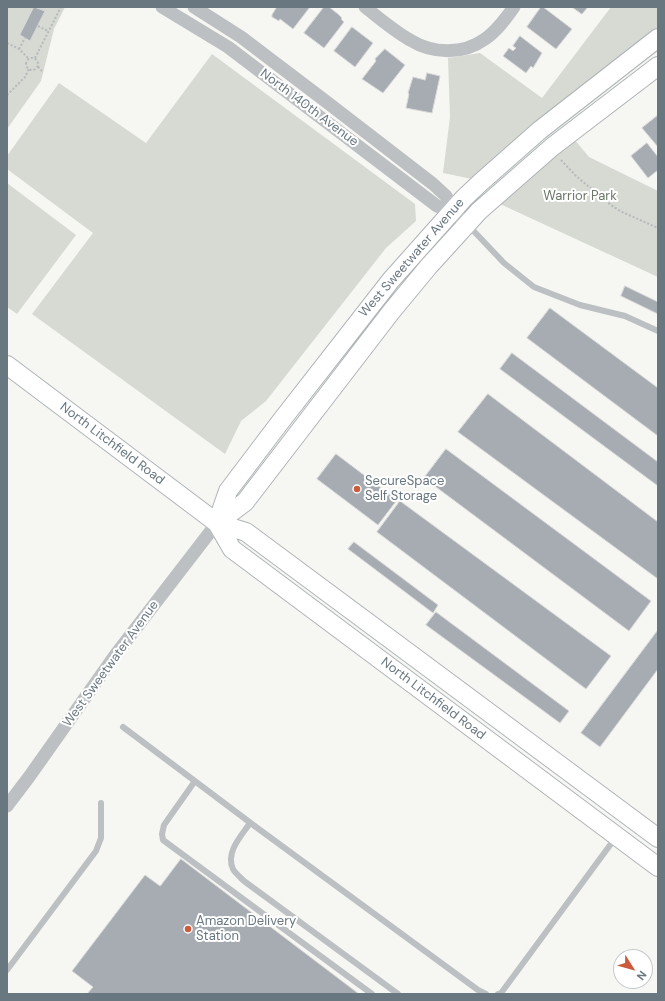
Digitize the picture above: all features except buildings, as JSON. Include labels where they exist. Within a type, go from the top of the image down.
[{"type":"main road","name":"West Sweetwater Avenue","points":[[216,523],[228,491],[390,280],[481,182],[534,135],[658,38]]},
{"type":"main road","name":"West Sweetwater Avenue","points":[[216,523],[245,502],[391,312],[429,266],[467,224],[552,147],[658,66]]},
{"type":"main road","name":"North Litchfield Road","points":[[7,365],[216,523],[246,532],[658,838]]},
{"type":"main road","name":"North Litchfield Road","points":[[216,523],[232,549],[658,867]]},
{"type":"street","name":"North 140th Avenue","points":[[162,7],[228,47],[437,206],[453,211]]},
{"type":"street","name":"North 140th Avenue","points":[[194,7],[240,37],[432,184],[446,196],[453,211],[467,224]]},
{"type":"street","points":[[365,7],[410,40],[426,48],[444,52],[469,48],[485,39],[501,25],[514,7]]},
{"type":"street","name":"West Sweetwater Avenue","points":[[7,806],[116,654],[216,523]]},
{"type":"lane","points":[[467,224],[504,263],[534,287],[580,305],[625,316],[658,331]]},
{"type":"lane","points":[[123,727],[250,823],[478,990],[486,994]]},
{"type":"lane","points":[[195,781],[164,826],[162,834],[163,840],[372,994]]},
{"type":"lane","points":[[7,970],[96,851],[101,838],[101,803]]},
{"type":"lane","points":[[250,823],[233,848],[231,863],[233,870],[244,881],[398,994]]},
{"type":"lane","points":[[498,994],[501,993],[507,985],[616,836]]},
{"type":"path","points":[[35,58],[61,7]]},
{"type":"path","points":[[38,26],[48,31]]},
{"type":"path","points":[[19,50],[25,38]]},
{"type":"path","points":[[7,43],[19,50],[28,58],[35,58]]},
{"type":"path","points":[[28,58],[26,65],[29,69]]},
{"type":"path","points":[[35,58],[38,61],[38,67],[42,71]]},
{"type":"path","points":[[29,69],[34,70],[38,67]]},
{"type":"path","points":[[7,95],[25,77],[29,69]]},
{"type":"path","points":[[7,89],[11,91]]},
{"type":"path","points":[[560,160],[576,176],[611,205],[620,211],[658,228]]},
{"type":"green space","points":[[7,7],[65,7],[54,29],[41,81],[7,129]]},
{"type":"green space","points":[[611,7],[658,7],[658,32],[472,179],[443,173],[450,117],[448,58],[480,53],[542,98]]},
{"type":"green space","points":[[212,54],[415,204],[416,221],[386,248],[266,401],[241,421],[225,454],[32,314],[93,233],[7,169],[7,156],[59,83],[146,143]]},
{"type":"green space","name":"Warrior Park","points":[[574,139],[589,157],[658,191],[658,277],[500,204]]},
{"type":"green space","points":[[7,183],[76,235],[17,314],[7,307]]},
{"type":"place","name":"SecureSpace Self Storage","points":[[357,489]]},
{"type":"place","name":"Amazon Delivery Station","points":[[188,929]]}]
